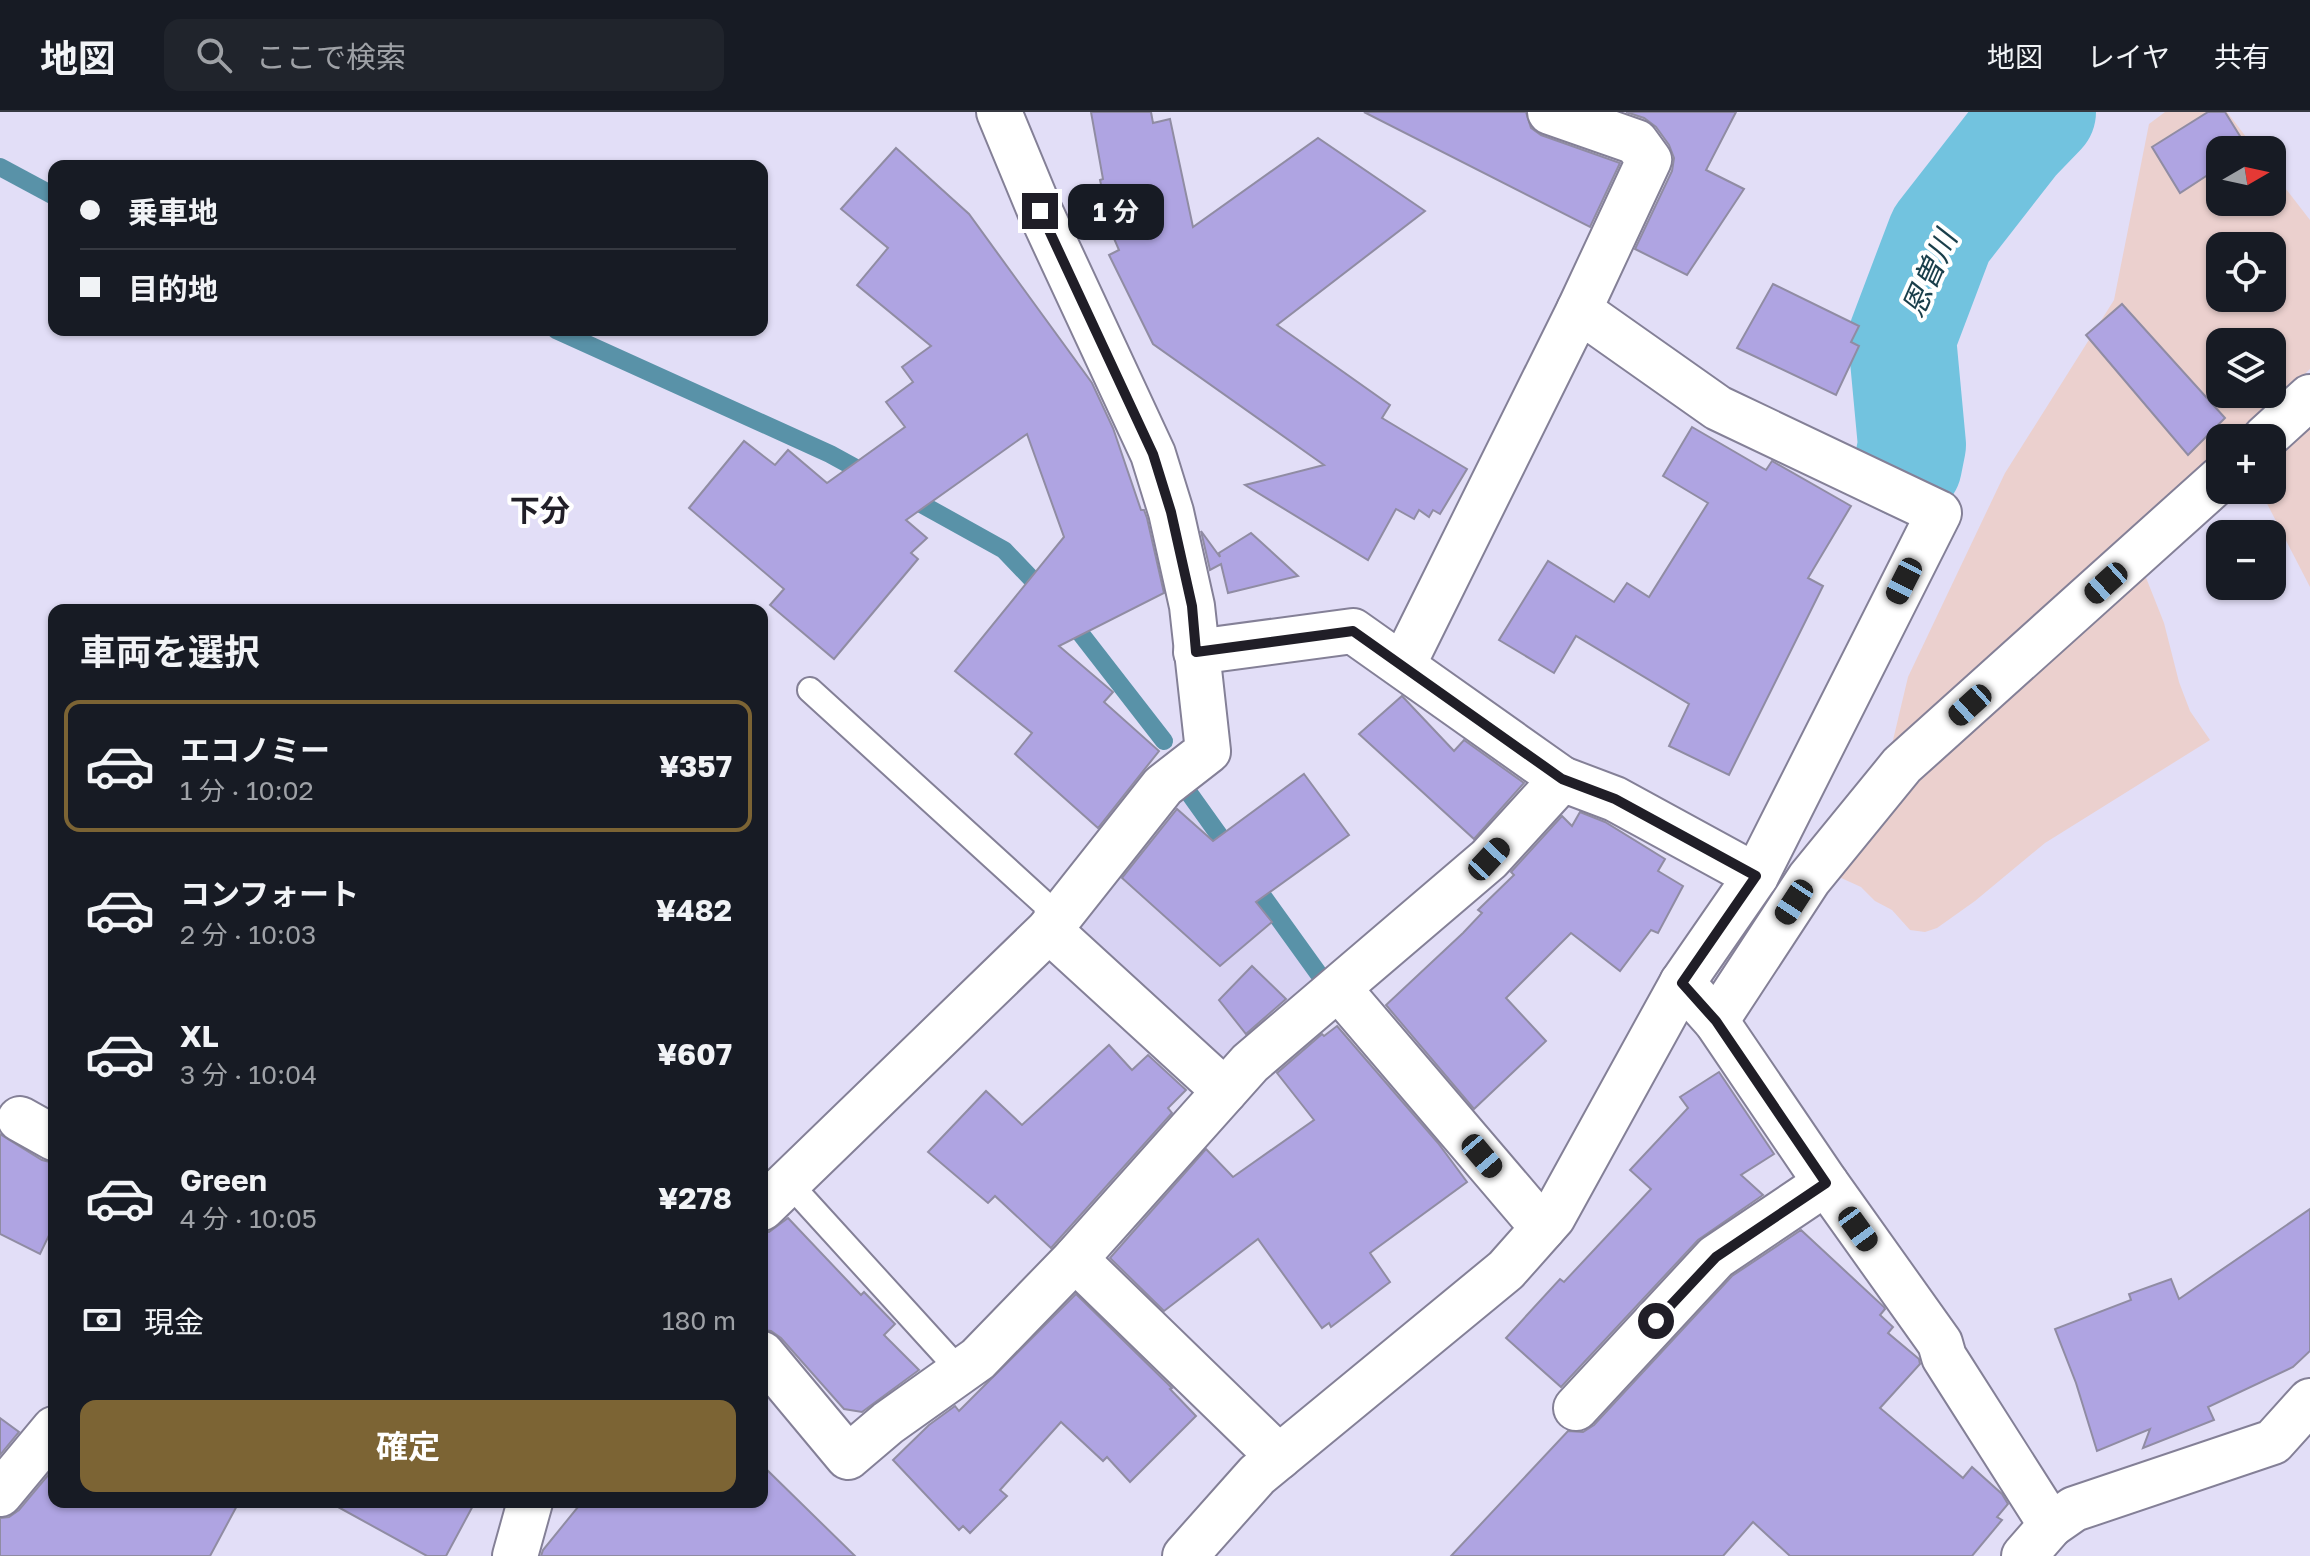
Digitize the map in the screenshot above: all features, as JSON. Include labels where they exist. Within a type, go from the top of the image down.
[{"type":"street","points":[[775,1195],[1049,930],[1163,786],[1208,751],[1192,606],[1171,512],[1153,454],[1040,211],[999,112]]},
{"type":"street","points":[[1403,665],[1579,310],[1649,160],[1636,142],[1550,112]]},
{"type":"street","points":[[1185,1556],[1257,1475],[1506,1270],[1553,1217],[1682,983],[1756,876],[1939,513],[1718,408],[1579,310]]},
{"type":"street","points":[[2280,424],[2310,397]]},
{"type":"street","points":[[1716,1021],[1809,879],[1902,765],[2206,492]]},
{"type":"street","points":[[1196,652],[1353,631],[1562,779],[1615,799],[1756,876]]},
{"type":"street","points":[[768,1361],[848,1457],[888,1423],[978,1359],[1075,1259],[1250,1063],[1489,859],[1562,779]]},
{"type":"street","points":[[1049,930],[1225,1091]]},
{"type":"street","points":[[1682,983],[1716,1021],[1940,1343],[1944,1357],[2037,1540],[2074,1509],[2291,1447],[2310,1401]]},
{"type":"street","points":[[1339,989],[1543,1228]]},
{"type":"street","points":[[1576,1408],[1716,1257],[1826,1183]]},
{"type":"street","points":[[1075,1259],[1279,1457]]},
{"type":"street","points":[[0,1494],[48,1436]]},
{"type":"street","points":[[515,1556],[528,1508]]},
{"type":"lane","points":[[810,690],[1046,905],[1049,930]]},
{"type":"lane","points":[[775,1195],[961,1372]]},
{"type":"shaded area","points":[[2165,112],[2227,112],[2245,136],[2206,136],[2206,216],[2286,216],[2286,189],[2310,220],[2310,369],[2286,391],[2286,328],[2206,328],[2206,408],[2268,408],[2251,424],[2206,424],[2206,466],[1889,757],[1908,677],[2005,473],[2114,300],[2149,124]]},
{"type":"shaded area","points":[[2310,425],[2310,587],[2286,540],[2286,520],[2275,520],[2267,504],[2286,504],[2286,446]]},
{"type":"shaded area","points":[[2143,570],[2164,623],[2190,711],[2210,740],[2045,843],[1937,928],[1925,932],[1910,930],[1892,910],[1875,901],[1861,887],[1839,877],[1929,764]]},
{"type":"shaded area","points":[[1184,797],[1318,979],[1219,1069],[1067,927],[1147,830]]},
{"type":"building","points":[[1091,112],[1151,112],[1153,123],[1170,119],[1193,227],[1318,138],[1425,211],[1277,325],[1390,405],[1382,418],[1467,469],[1440,514],[1433,510],[1429,517],[1419,510],[1414,519],[1396,509],[1368,560],[1245,485],[1324,465],[1153,344],[1109,255],[1119,250],[1112,234],[1100,180],[1103,179]]},
{"type":"building","points":[[1364,112],[1526,112],[1531,128],[1541,135],[1620,163],[1590,227]]},
{"type":"building","points":[[1626,112],[1736,112],[1706,170],[1744,189],[1687,275],[1635,249],[1672,171],[1674,158],[1656,127],[1644,118]]},
{"type":"building","points":[[2208,112],[2225,112],[2240,136],[2206,136],[2206,176],[2180,193],[2152,147]]},
{"type":"building","points":[[896,148],[969,214],[1092,383],[1113,428],[1141,510],[1147,518],[1164,593],[1059,646],[1113,692],[1104,702],[1159,751],[1098,828],[1015,754],[1032,733],[955,671],[1064,537],[1027,434],[906,520],[927,538],[911,553],[918,559],[834,659],[770,605],[784,589],[689,508],[744,441],[775,465],[788,450],[827,483],[905,427],[886,402],[913,382],[902,367],[931,346],[857,285],[888,248],[841,209]]},
{"type":"building","points":[[1773,284],[1859,326],[1851,342],[1859,346],[1836,395],[1737,348]]},
{"type":"building","points":[[2122,304],[2206,397],[2206,408],[2216,408],[2225,418],[2219,424],[2206,424],[2206,437],[2188,455],[2086,335]]},
{"type":"building","points":[[1692,427],[1766,470],[1772,461],[1851,506],[1808,578],[1823,586],[1729,775],[1669,746],[1689,704],[1576,636],[1554,673],[1499,640],[1548,561],[1614,602],[1627,583],[1649,597],[1708,503],[1663,476]]},
{"type":"building","points":[[1201,531],[1220,557],[1219,553],[1251,533],[1298,576],[1228,593],[1221,564],[1210,570]]},
{"type":"building","points":[[1402,696],[1454,751],[1464,740],[1524,783],[1474,839],[1359,734]]},
{"type":"building","points":[[1304,774],[1349,835],[1256,902],[1272,922],[1220,966],[1122,878],[1177,809],[1213,841]]},
{"type":"building","points":[[1580,812],[1605,822],[1665,859],[1658,871],[1683,886],[1658,933],[1651,930],[1620,971],[1571,933],[1506,998],[1546,1041],[1474,1109],[1386,1005],[1482,913],[1478,910],[1514,875],[1511,872],[1562,816],[1572,826]]},
{"type":"building","points":[[1252,966],[1286,999],[1246,1034],[1219,1000]]},
{"type":"building","points":[[1337,1026],[1438,1143],[1467,1182],[1370,1253],[1390,1282],[1331,1327],[1329,1323],[1322,1328],[1258,1239],[1164,1311],[1110,1258],[1206,1149],[1233,1177],[1314,1120],[1277,1073],[1322,1034],[1324,1036]]},
{"type":"building","points":[[1109,1045],[1132,1070],[1148,1055],[1186,1090],[1168,1108],[1172,1113],[1051,1248],[995,1196],[988,1203],[928,1152],[986,1091],[1022,1125]]},
{"type":"building","points":[[1719,1072],[1774,1154],[1741,1175],[1763,1195],[1698,1240],[1561,1387],[1506,1338],[1560,1279],[1564,1282],[1651,1189],[1630,1170],[1688,1108],[1680,1097]]},
{"type":"building","points":[[0,1134],[48,1162],[48,1237],[40,1254],[0,1234]]},
{"type":"building","points":[[2310,1209],[2310,1351],[2293,1367],[2208,1407],[2214,1420],[2143,1448],[2150,1429],[2097,1451],[2055,1329],[2131,1300],[2129,1294],[2171,1279],[2179,1299]]},
{"type":"building","points":[[788,1218],[861,1295],[864,1292],[895,1324],[884,1335],[919,1370],[862,1412],[844,1409],[781,1338],[768,1331],[769,1232]]},
{"type":"building","points":[[1801,1230],[1884,1307],[1880,1315],[1893,1327],[1888,1333],[1919,1359],[1920,1364],[1880,1408],[1963,1478],[1972,1467],[2002,1494],[2008,1504],[1997,1517],[2002,1520],[1972,1556],[1790,1556],[1753,1522],[1723,1556],[1451,1556],[1568,1431],[1583,1432],[1594,1425],[1732,1276]]},
{"type":"building","points":[[1076,1294],[1172,1388],[1196,1416],[1130,1482],[1107,1457],[1103,1461],[1061,1422],[1000,1490],[1007,1496],[970,1533],[963,1526],[959,1530],[893,1460],[929,1425],[955,1406],[959,1411]]},
{"type":"building","points":[[0,1418],[19,1432],[0,1455]]},
{"type":"building","points":[[768,1471],[855,1556],[541,1556],[577,1508],[768,1508]]},
{"type":"building","points":[[48,1475],[48,1508],[236,1508],[210,1556],[0,1556],[0,1518],[9,1517],[19,1510]]},
{"type":"building","points":[[340,1508],[472,1508],[446,1556],[427,1556]]},
{"type":"waterway","name":"恩曽川","points":[[1908,465],[1912,445],[1902,338],[1941,235],[2015,140],[2042,112]]},
{"type":"waterway","points":[[0,167],[48,193]]},
{"type":"waterway","points":[[569,336],[830,454],[872,477]]},
{"type":"waterway","points":[[905,495],[1004,550],[1046,594]]},
{"type":"waterway","points":[[1067,616],[1164,741]]},
{"type":"waterway","points":[[1189,793],[1234,856]]},
{"type":"waterway","points":[[1249,877],[1318,973]]},
{"type":"district","name":"下分","points":[[540,511]]},
{"type":"route","points":[[1040,211],[1153,454],[1171,512],[1192,606],[1196,652],[1353,631],[1562,779],[1615,799],[1756,876],[1682,983],[1716,1021],[1826,1183],[1716,1257],[1656,1321]]}]
